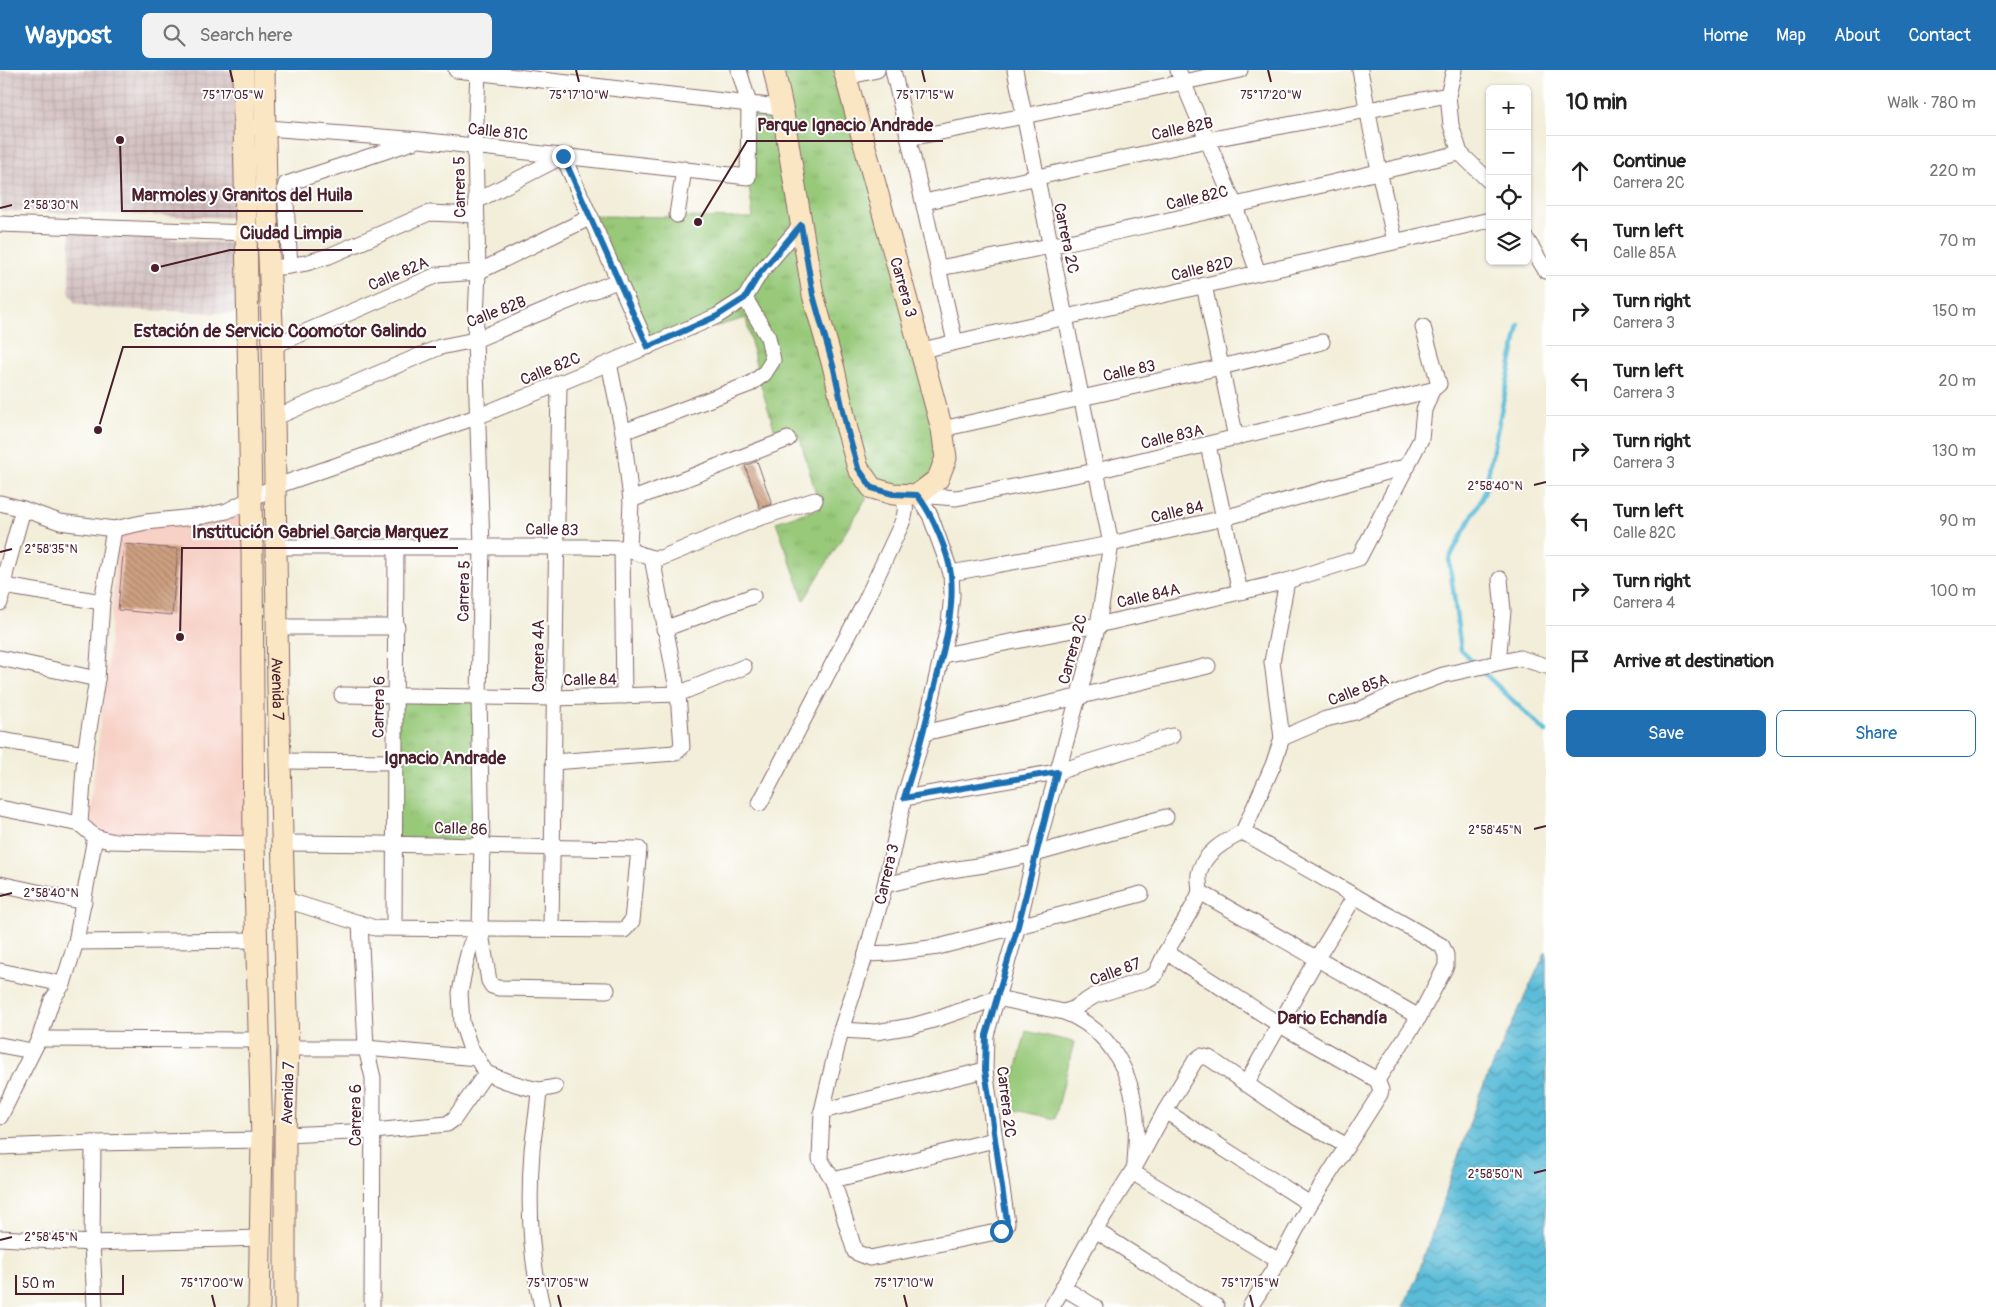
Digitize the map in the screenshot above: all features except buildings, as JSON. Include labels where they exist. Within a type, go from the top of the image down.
[{"type":"main road","name":"Avenida 7","points":[[243,70],[280,267],[273,346],[276,627],[288,1048],[285,1135],[285,1307]]},
{"type":"main road","name":"Avenida 7","points":[[260,1307],[262,1140],[254,844],[251,498],[246,233],[254,126],[264,70]]},
{"type":"main road","points":[[774,70],[782,106],[813,295],[834,369],[847,429],[858,468],[872,488],[893,494],[908,495]]},
{"type":"main road","name":"Carrera 3","points":[[845,74],[922,350],[942,429],[946,458],[938,479],[908,495]]},
{"type":"street","points":[[456,70],[478,71],[749,104],[782,106]]},
{"type":"street","points":[[739,70],[749,104]]},
{"type":"street","points":[[845,74],[878,70]]},
{"type":"street","points":[[893,70],[955,342]]},
{"type":"street","name":"Carrera 2C","points":[[855,1252],[870,1258],[1001,1231],[1006,1227],[1007,1222],[985,1070],[986,1035],[1018,926],[1035,854],[1098,625],[1111,544],[1015,70]]},
{"type":"street","points":[[909,138],[1024,116],[1181,76],[1240,70]]},
{"type":"street","points":[[1360,70],[1379,172],[1396,241]]},
{"type":"street","points":[[1454,70],[1448,95],[1451,125],[1460,153],[1486,178]]},
{"type":"street","name":"Carrera 5","points":[[478,71],[476,146],[478,272],[475,340],[482,546],[479,696],[482,846],[480,928],[470,946],[460,993],[465,1036],[486,1073]]},
{"type":"street","points":[[1181,76],[1235,206],[1258,273]]},
{"type":"street","name":"Calle 82B","points":[[924,202],[1207,140],[1448,95]]},
{"type":"street","name":"Calle 81C","points":[[254,126],[420,140],[748,177],[749,104]]},
{"type":"street","points":[[420,140],[286,184],[284,188],[280,267],[306,263],[329,256],[429,213],[476,208],[563,156],[648,347]]},
{"type":"street","name":"Calle 82C","points":[[939,268],[1051,247],[1460,153]]},
{"type":"street","points":[[677,215],[684,169]]},
{"type":"street","name":"Calle 82A","points":[[273,346],[437,275],[478,272],[591,217]]},
{"type":"street","name":"Calle 82D","points":[[922,350],[1486,221]]},
{"type":"street","points":[[0,224],[246,233]]},
{"type":"street","name":"Calle 82C","points":[[274,487],[478,416],[609,364],[717,316],[745,298],[760,273],[801,225]]},
{"type":"street","points":[[1531,247],[1546,271]]},
{"type":"street","name":"Calle 82B","points":[[274,418],[440,347],[475,340],[619,280]]},
{"type":"street","points":[[1204,285],[1236,438]]},
{"type":"street","points":[[623,432],[750,384],[764,374],[773,360],[768,337],[745,298]]},
{"type":"street","points":[[1408,466],[1421,438],[1424,410],[1432,390],[1439,384],[1423,327]]},
{"type":"street","name":"Calle 83","points":[[942,429],[1221,367],[1322,342]]},
{"type":"street","points":[[609,364],[623,432],[631,500],[625,549],[624,696]]},
{"type":"street","name":"Carrera 4A","points":[[552,929],[555,547],[559,383]]},
{"type":"street","name":"Calle 83A","points":[[908,495],[956,498],[1096,471],[1432,390]]},
{"type":"street","points":[[631,500],[788,439]]},
{"type":"street","points":[[1208,445],[1240,592]]},
{"type":"street","name":"Calle 84","points":[[951,573],[1111,544],[1224,518],[1408,466]]},
{"type":"street","name":"Calle 84A","points":[[943,655],[1098,625],[1240,592],[1287,581],[1359,558],[1408,466]]},
{"type":"street","points":[[0,503],[60,522],[114,529],[146,522],[227,512],[274,487]]},
{"type":"street","points":[[760,803],[864,602],[901,525],[906,511],[905,502],[908,495]]},
{"type":"street","name":"Carrera 3","points":[[855,1252],[833,1180],[820,1159],[822,1111],[841,1030],[866,954],[885,885],[904,798],[924,733],[943,655],[952,595],[951,573],[930,515],[908,495]]},
{"type":"street","points":[[553,762],[676,753],[682,746],[678,694],[664,629],[652,558],[660,558],[756,519],[815,500]]},
{"type":"street","points":[[0,603],[4,586],[3,570],[23,509]]},
{"type":"street","points":[[80,824],[85,754],[97,679],[102,602],[114,529]]},
{"type":"street","name":"Carrera 6","points":[[394,928],[396,546]]},
{"type":"street","name":"Calle 83","points":[[275,547],[482,546],[625,549],[652,558]]},
{"type":"street","points":[[1498,662],[1503,611],[1500,580]]},
{"type":"street","points":[[1287,581],[1272,662],[1282,738],[1273,765],[1243,832],[1224,842],[1211,852],[1204,862],[1199,874],[1200,892],[1418,1017]]},
{"type":"street","points":[[4,586],[102,602]]},
{"type":"street","points":[[664,629],[753,596]]},
{"type":"street","points":[[276,627],[397,627]]},
{"type":"street","points":[[0,658],[97,679]]},
{"type":"street","name":"Calle 85A","points":[[1282,738],[1326,720],[1355,712],[1398,692],[1443,675],[1520,658],[1546,666]]},
{"type":"street","points":[[924,733],[1208,666]]},
{"type":"street","name":"Calle 84","points":[[342,695],[555,698],[678,694],[744,667]]},
{"type":"street","points":[[904,798],[1057,772],[1172,736]]},
{"type":"street","points":[[0,740],[85,754]]},
{"type":"street","points":[[280,761],[395,762]]},
{"type":"street","points":[[0,808],[80,824],[95,837],[110,841],[254,844]]},
{"type":"street","points":[[885,885],[944,871],[1035,854],[1166,817]]},
{"type":"street","points":[[1243,832],[1442,946],[1446,955],[1446,966],[1347,1146],[1310,1204],[1279,1261],[1250,1307]]},
{"type":"street","points":[[0,1117],[36,1045],[52,1000],[63,984],[76,942],[95,837]]},
{"type":"street","name":"Calle 86","points":[[282,843],[395,843],[553,848],[639,848],[632,921],[624,930],[552,929]]},
{"type":"street","points":[[0,884],[84,902]]},
{"type":"street","name":"Calle 87","points":[[1064,1012],[1073,1009],[1094,996],[1148,979],[1155,975],[1200,892]]},
{"type":"street","points":[[866,954],[938,947],[1141,894]]},
{"type":"street","points":[[1246,1084],[1354,896]]},
{"type":"street","points":[[283,899],[375,928],[552,929]]},
{"type":"street","name":"Carrera 6","points":[[360,923],[366,1048],[373,1078],[372,1307]]},
{"type":"street","points":[[480,928],[489,981],[492,986],[498,988],[607,990]]},
{"type":"street","points":[[76,942],[256,940]]},
{"type":"street","points":[[1166,952],[1378,1087]]},
{"type":"street","points":[[0,971],[63,984]]},
{"type":"street","points":[[841,1030],[876,1032],[912,1026],[997,998],[1064,1012],[1080,1018],[1105,1038],[1124,1069],[1131,1088],[1135,1110],[1133,1169]]},
{"type":"street","points":[[0,1045],[260,1040]]},
{"type":"street","points":[[288,1048],[366,1048],[477,1058]]},
{"type":"street","points":[[1052,1307],[1095,1230],[1133,1169],[1165,1110],[1195,1061],[1201,1056],[1209,1058],[1290,1114],[1347,1146]]},
{"type":"street","points":[[822,1111],[985,1070]]},
{"type":"street","points":[[285,1135],[373,1131],[447,1124],[454,1119],[486,1073],[506,1081],[539,1090],[555,1087]]},
{"type":"street","points":[[539,1090],[531,1169],[530,1220],[542,1307]]},
{"type":"street","points":[[1165,1110],[1310,1204]]},
{"type":"street","points":[[0,1147],[93,1143],[262,1140]]},
{"type":"street","points":[[833,1180],[994,1140]]},
{"type":"street","points":[[93,1143],[92,1242],[95,1307]]},
{"type":"street","points":[[1133,1169],[1279,1261]]},
{"type":"street","points":[[1095,1230],[1217,1307]]},
{"type":"street","points":[[0,1238],[92,1242],[260,1238]]},
{"type":"street","points":[[1064,1288],[1095,1307]]},
{"type":"shaded area","points":[[0,70],[237,70],[244,218],[0,211]]},
{"type":"shaded area","points":[[70,233],[241,244],[242,314],[94,308],[75,303],[69,292]]},
{"type":"shaded area","points":[[249,502],[250,841],[111,838],[92,822],[90,808],[107,672],[118,532]]},
{"type":"green space","points":[[775,70],[881,70],[846,77],[944,456],[917,493],[873,487],[804,600],[776,522],[820,508],[799,435],[778,441],[759,379],[746,318],[648,345],[593,216],[753,218],[748,177],[749,104],[782,106]]},
{"type":"green space","points":[[398,698],[476,698],[480,843],[396,841]]},
{"type":"green space","points":[[1026,1031],[1074,1042],[1055,1119],[1007,1108]]},
{"type":"water","points":[[1546,951],[1546,1307],[1403,1307],[1417,1277],[1480,1093]]},
{"type":"waterway","points":[[1475,664],[1461,650],[1449,559],[1484,494],[1519,325]]},
{"type":"waterway","points":[[1481,670],[1546,732]]},
{"type":"place","name":"Marmoles y Granitos del Huila","points":[[120,140]]},
{"type":"place","name":"Parque Ignacio Andrade","points":[[698,222]]},
{"type":"place","name":"Ciudad Limpia","points":[[155,268]]},
{"type":"place","name":"Estación de Servicio Coomotor Galindo","points":[[98,430]]},
{"type":"place","name":"Institución Gabriel Garcia Marquez","points":[[180,637]]},
{"type":"district","name":"Ignacio Andrade","points":[[445,758]]},
{"type":"district","name":"Dario Echandía","points":[[1332,1018]]},
{"type":"route","points":[[563,156],[648,347],[717,316],[745,298],[760,273],[801,225],[813,295],[834,369],[847,429],[858,468],[872,488],[893,494],[917,495],[925,504],[951,573],[952,595],[943,655],[924,733],[904,798],[1057,772],[1018,926],[986,1035],[985,1070],[1007,1222],[1006,1227],[1001,1231]]}]
